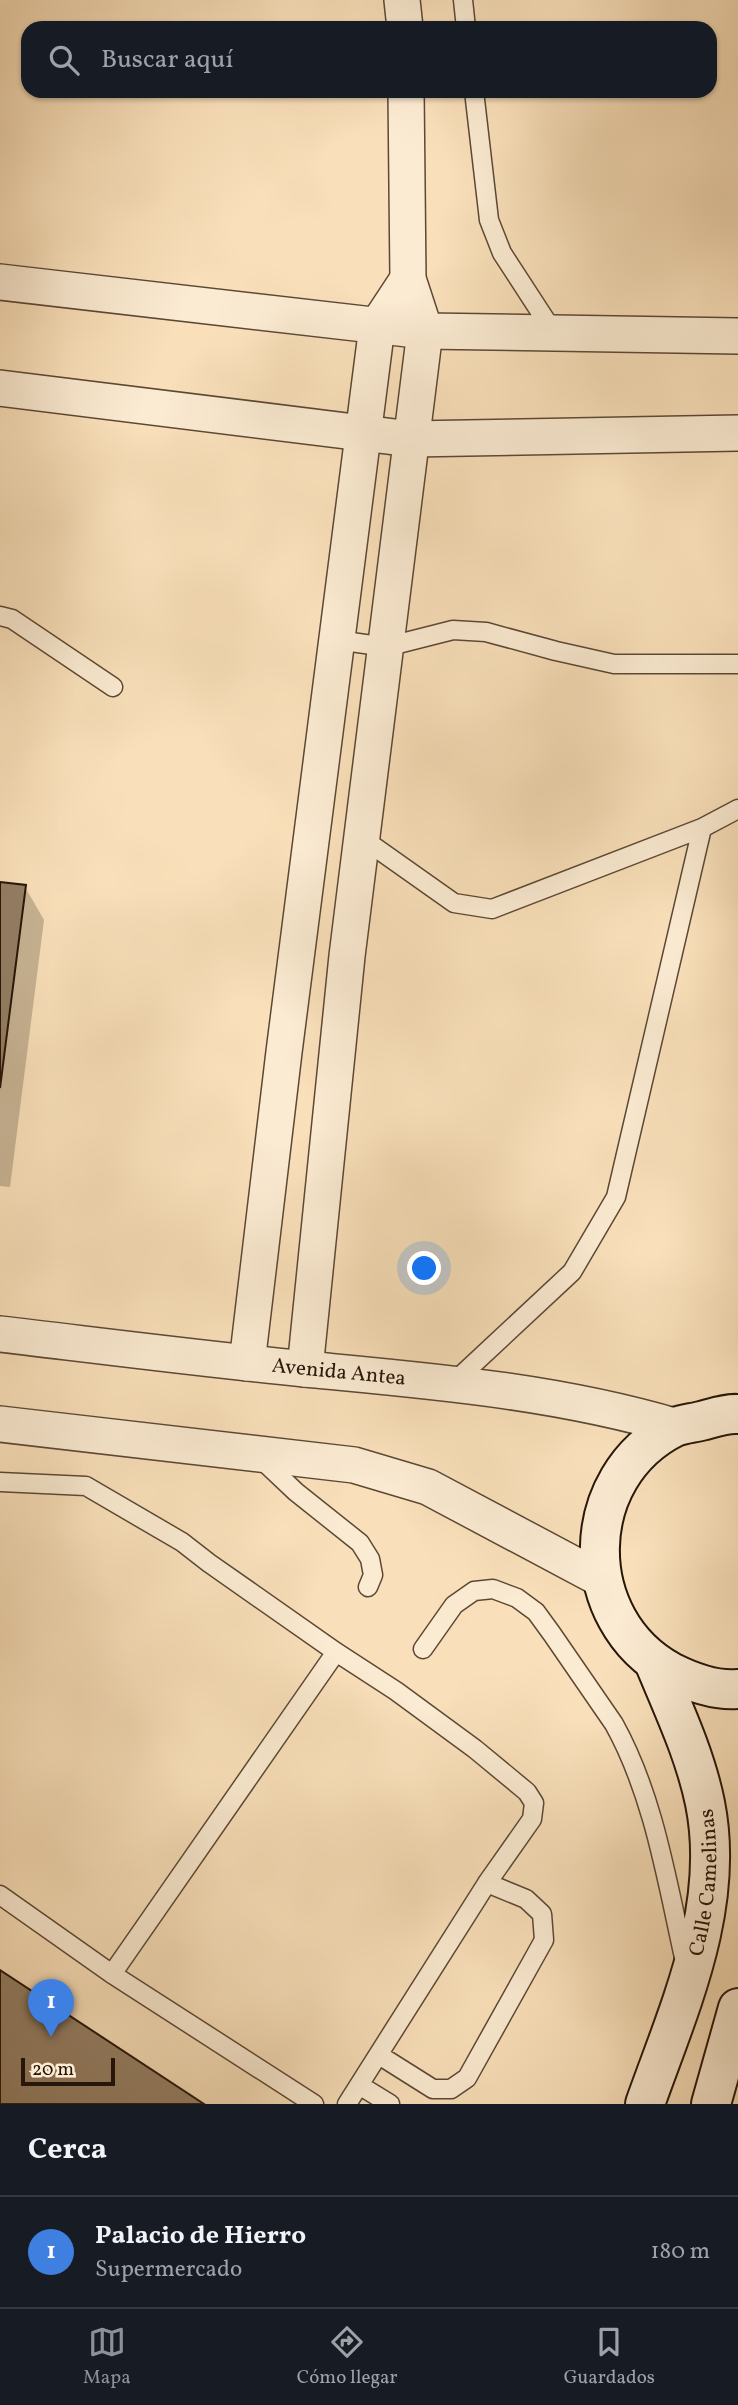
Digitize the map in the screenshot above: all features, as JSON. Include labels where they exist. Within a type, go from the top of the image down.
[{"type":"main road","points":[[737,1413],[677,1427],[646,1447],[622,1474],[606,1506],[598,1542],[601,1579],[620,1626],[654,1662],[691,1682],[738,1689]]},
{"type":"main road","name":"Calle Camelinas","points":[[645,2104],[689,1978],[707,1910],[711,1858],[706,1805],[693,1757],[654,1662]]},
{"type":"main road","points":[[711,2104],[738,2008]]},
{"type":"street","points":[[402,0],[404,21]]},
{"type":"street","points":[[305,1369],[346,956],[425,331],[408,279],[406,98]]},
{"type":"street","points":[[247,1363],[377,326],[408,279]]},
{"type":"street","points":[[0,282],[425,331],[738,336]]},
{"type":"street","points":[[0,388],[411,439],[738,433]]},
{"type":"street","points":[[297,949],[346,956]]},
{"type":"street","name":"Avenida Antea","points":[[0,1334],[247,1363],[453,1383],[622,1410],[677,1427]]},
{"type":"street","points":[[0,1424],[354,1465],[428,1487],[601,1579]]},
{"type":"lane","points":[[463,0],[465,21]]},
{"type":"lane","points":[[475,98],[489,220],[502,253],[554,333]]},
{"type":"lane","points":[[0,616],[12,619],[113,687]]},
{"type":"lane","points":[[337,640],[386,646],[453,630],[486,632],[614,664],[738,664]]},
{"type":"lane","points":[[362,838],[454,903],[492,909],[702,828],[738,809]]},
{"type":"lane","points":[[453,1383],[572,1272],[616,1197],[702,828]]},
{"type":"lane","points":[[255,1454],[296,1492],[360,1543],[370,1559],[373,1575],[368,1587]]},
{"type":"lane","points":[[0,1482],[86,1486],[182,1542],[475,1749],[527,1792],[534,1803],[532,1819],[487,1883],[347,2104]]},
{"type":"lane","points":[[423,1649],[454,1605],[474,1591],[493,1589],[517,1598],[536,1612],[624,1742],[654,1824],[689,1978]]},
{"type":"lane","points":[[112,1974],[336,1653]]},
{"type":"lane","points":[[379,2055],[433,2089],[451,2089],[467,2078],[544,1940],[542,1914],[526,1899],[487,1883]]},
{"type":"lane","points":[[0,1895],[112,1974],[314,2104]]},
{"type":"lane","points":[[359,2085],[390,2104]]},
{"type":"building","points":[[0,882],[26,885],[0,1088]]},
{"type":"building","points":[[0,1970],[204,2104],[0,2104]]},
{"type":"place","name":"Palacio de Hierro","points":[[51,2037]]}]
